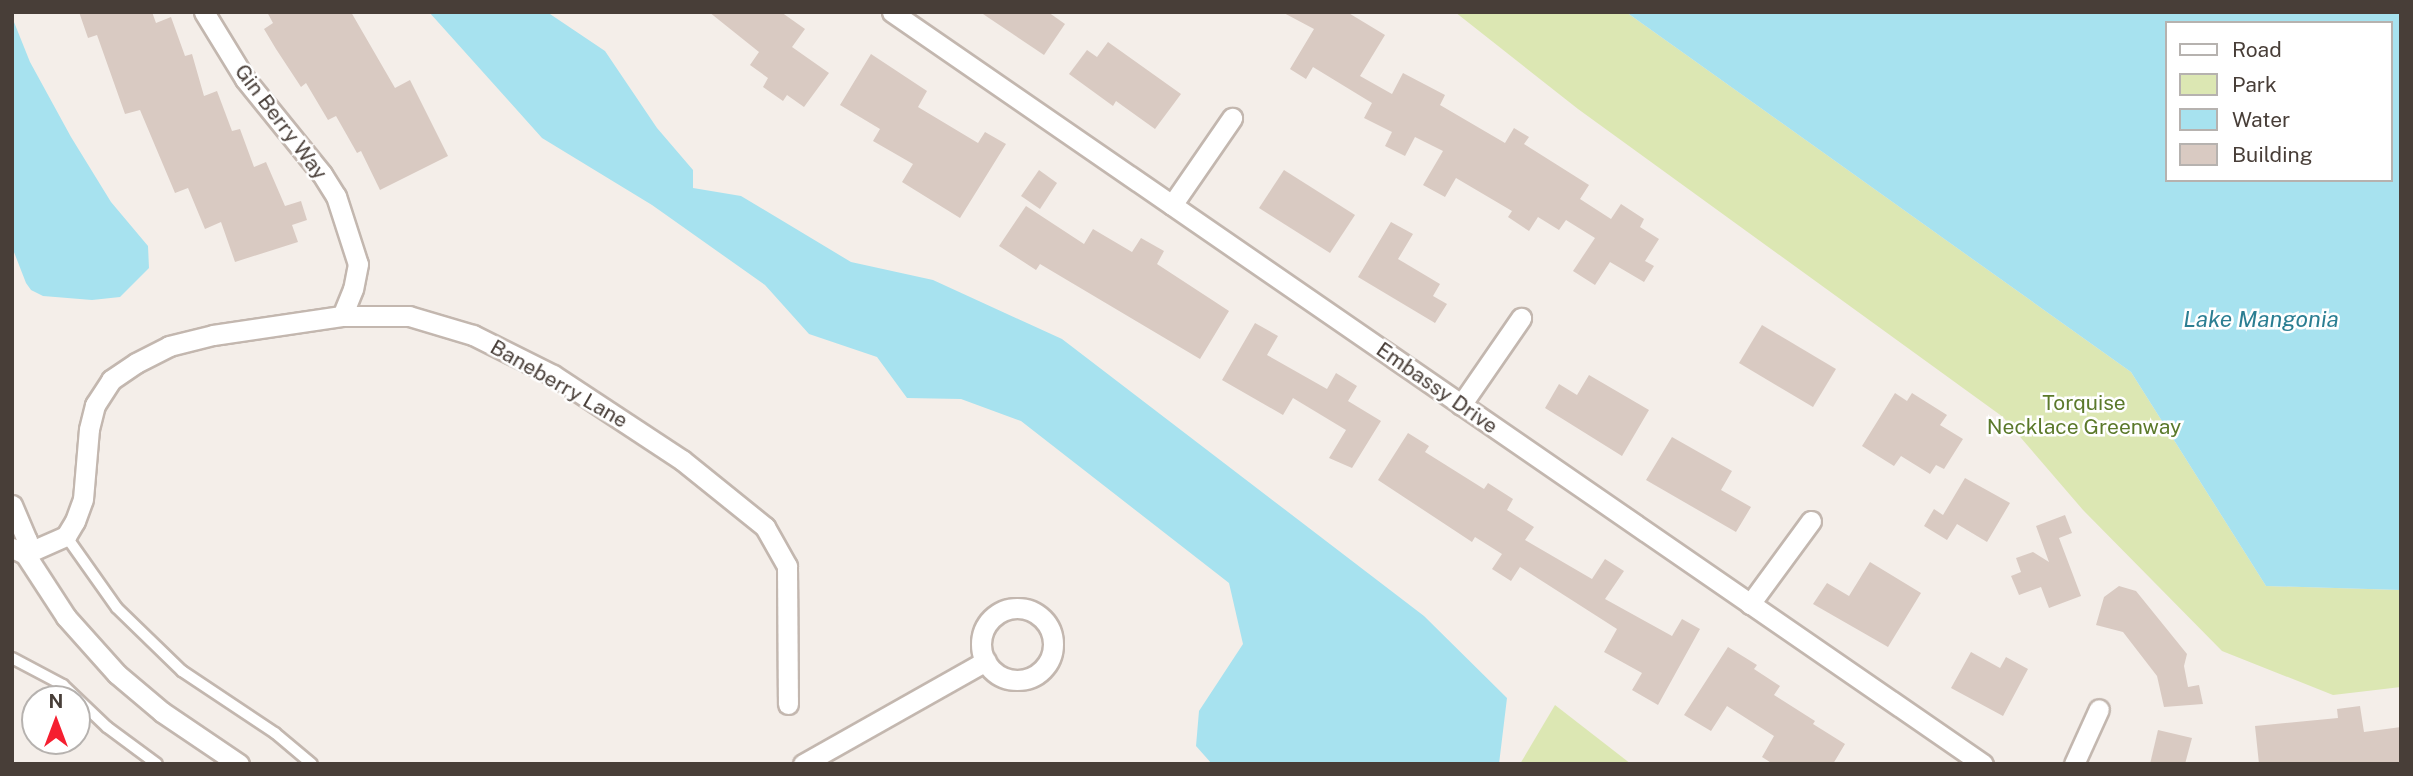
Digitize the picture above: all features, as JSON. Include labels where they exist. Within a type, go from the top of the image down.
[{"type":"street","name":"Gin Berry Way","points":[[204,12],[245,79],[322,174],[336,196],[358,264],[353,289],[342,316]]},
{"type":"street","name":"Embassy Drive","points":[[892,12],[1983,764]]},
{"type":"street","points":[[1172,205],[1232,118]]},
{"type":"street","name":"Baneberry Lane","points":[[66,536],[83,499],[89,429],[95,405],[111,380],[169,346],[213,335],[342,316],[409,316],[473,335],[552,376],[682,460],[765,527],[787,566],[788,704]]},
{"type":"street","points":[[1461,405],[1521,318]]},
{"type":"street","points":[[12,505],[27,540],[16,554]]},
{"type":"street","points":[[1750,604],[1811,521]]},
{"type":"street","points":[[16,554],[66,536]]},
{"type":"street","points":[[16,554],[66,617],[117,674],[162,712],[239,764]]},
{"type":"street","points":[[803,764],[986,661]]},
{"type":"street","points":[[2074,764],[2099,709]]},
{"type":"lane","points":[[66,536],[117,608],[183,671],[275,733],[312,764]]},
{"type":"lane","points":[[12,658],[63,685],[107,727],[157,764]]},
{"type":"green space","name":"Torquise Necklace Greenway","points":[[1455,12],[1626,12],[2131,372],[2266,586],[2401,590],[2401,687],[2333,695],[2222,651],[2083,510],[2003,417],[1578,109]]},
{"type":"green space","points":[[1555,705],[1631,764],[1520,764]]},
{"type":"water","points":[[429,12],[547,12],[605,51],[657,128],[693,170],[693,188],[741,196],[851,262],[933,280],[1062,339],[1424,616],[1507,698],[1499,764],[1212,764],[1196,746],[1199,711],[1243,644],[1229,583],[1021,421],[961,399],[907,398],[877,357],[809,334],[765,285],[652,205],[542,138]]},
{"type":"water","name":"Lake Mangonia","points":[[1626,12],[2401,12],[2401,590],[2266,586],[2131,372]]},
{"type":"water","points":[[12,17],[30,62],[71,137],[111,202],[148,246],[149,268],[120,297],[92,300],[43,296],[31,290],[26,283],[12,247]]},
{"type":"building","points":[[79,12],[152,12],[156,23],[171,17],[185,56],[192,54],[204,96],[217,91],[232,131],[240,129],[254,167],[266,162],[285,206],[301,201],[307,220],[292,225],[298,242],[235,262],[221,222],[205,229],[188,188],[175,193],[140,110],[125,114],[97,35],[88,38]]},
{"type":"building","points":[[267,12],[351,12],[395,88],[410,80],[448,156],[380,190],[361,151],[357,153],[336,116],[328,120],[306,83],[301,87],[276,49],[264,29],[273,23]]},
{"type":"building","points":[[709,12],[781,12],[805,29],[792,47],[829,73],[804,107],[787,95],[783,101],[763,87],[768,78],[750,65],[759,52]]},
{"type":"building","points":[[980,12],[1048,12],[1065,24],[1044,55]]},
{"type":"building","points":[[1282,12],[1347,12],[1385,35],[1360,76],[1392,94],[1403,73],[1445,95],[1440,105],[1505,143],[1514,128],[1529,137],[1524,144],[1589,185],[1580,199],[1611,219],[1621,204],[1644,219],[1640,227],[1659,239],[1645,261],[1654,266],[1644,282],[1610,262],[1595,285],[1573,271],[1595,238],[1566,220],[1559,230],[1538,217],[1529,231],[1508,217],[1512,211],[1456,178],[1445,197],[1423,185],[1443,151],[1415,137],[1405,156],[1385,146],[1392,132],[1364,118],[1372,103],[1313,67],[1306,79],[1290,69],[1314,29]]},
{"type":"building","points":[[1108,42],[1181,94],[1155,129],[1116,101],[1113,106],[1069,74],[1087,50],[1097,57]]},
{"type":"building","points":[[871,54],[927,91],[918,107],[978,143],[985,132],[1006,144],[960,218],[902,182],[913,164],[873,141],[880,129],[840,105]]},
{"type":"building","points":[[1039,170],[1057,183],[1040,209],[1021,196]]},
{"type":"building","points":[[1284,170],[1355,215],[1330,253],[1259,208]]},
{"type":"building","points":[[1026,206],[1084,244],[1093,229],[1132,252],[1141,238],[1164,251],[1157,264],[1229,311],[1200,359],[1040,264],[1036,270],[999,246]]},
{"type":"building","points":[[1391,222],[1413,234],[1398,259],[1440,284],[1433,296],[1447,304],[1435,323],[1358,277]]},
{"type":"building","points":[[1255,323],[1278,336],[1267,355],[1327,389],[1336,373],[1357,386],[1348,401],[1381,421],[1352,468],[1329,458],[1346,430],[1293,398],[1283,415],[1222,380]]},
{"type":"building","points":[[1762,325],[1836,369],[1813,407],[1739,363]]},
{"type":"building","points":[[1589,375],[1649,410],[1622,456],[1545,408],[1559,384],[1577,395]]},
{"type":"building","points":[[1895,393],[1907,401],[1912,393],[1947,415],[1940,425],[1963,439],[1944,469],[1936,465],[1930,474],[1901,456],[1894,466],[1862,446]]},
{"type":"building","points":[[1408,433],[1429,446],[1425,452],[1484,489],[1488,483],[1513,499],[1507,510],[1534,527],[1525,540],[1592,579],[1605,559],[1624,571],[1605,599],[1672,636],[1682,619],[1700,629],[1658,705],[1632,690],[1642,673],[1604,652],[1617,629],[1520,567],[1511,581],[1492,569],[1502,554],[1475,537],[1472,542],[1378,480]]},
{"type":"building","points":[[1672,437],[1732,471],[1721,490],[1751,507],[1736,532],[1646,480]]},
{"type":"building","points":[[1965,478],[2010,503],[1987,542],[1957,524],[1947,540],[1924,526],[1934,509],[1943,515]]},
{"type":"building","points":[[2065,515],[2072,533],[2059,538],[2081,596],[2049,608],[2041,587],[2019,595],[2011,576],[2021,572],[2016,558],[2033,552],[2049,562],[2036,526]]},
{"type":"building","points":[[1870,562],[1921,593],[1888,647],[1813,604],[1827,583],[1849,596]]},
{"type":"building","points":[[2119,586],[2136,591],[2187,654],[2184,666],[2188,687],[2199,685],[2203,704],[2164,707],[2157,676],[2123,632],[2096,625],[2104,597]]},
{"type":"building","points":[[1728,647],[1757,665],[1754,669],[1780,686],[1774,695],[1845,744],[1833,764],[1773,764],[1762,757],[1774,736],[1727,706],[1711,731],[1684,715]]},
{"type":"building","points":[[1971,652],[2000,668],[2006,657],[2028,669],[2003,716],[1951,688]]},
{"type":"building","points":[[2360,706],[2364,732],[2401,727],[2401,764],[2259,764],[2255,726],[2338,718],[2337,709]]},
{"type":"building","points":[[2158,730],[2192,738],[2185,764],[2150,764]]}]
